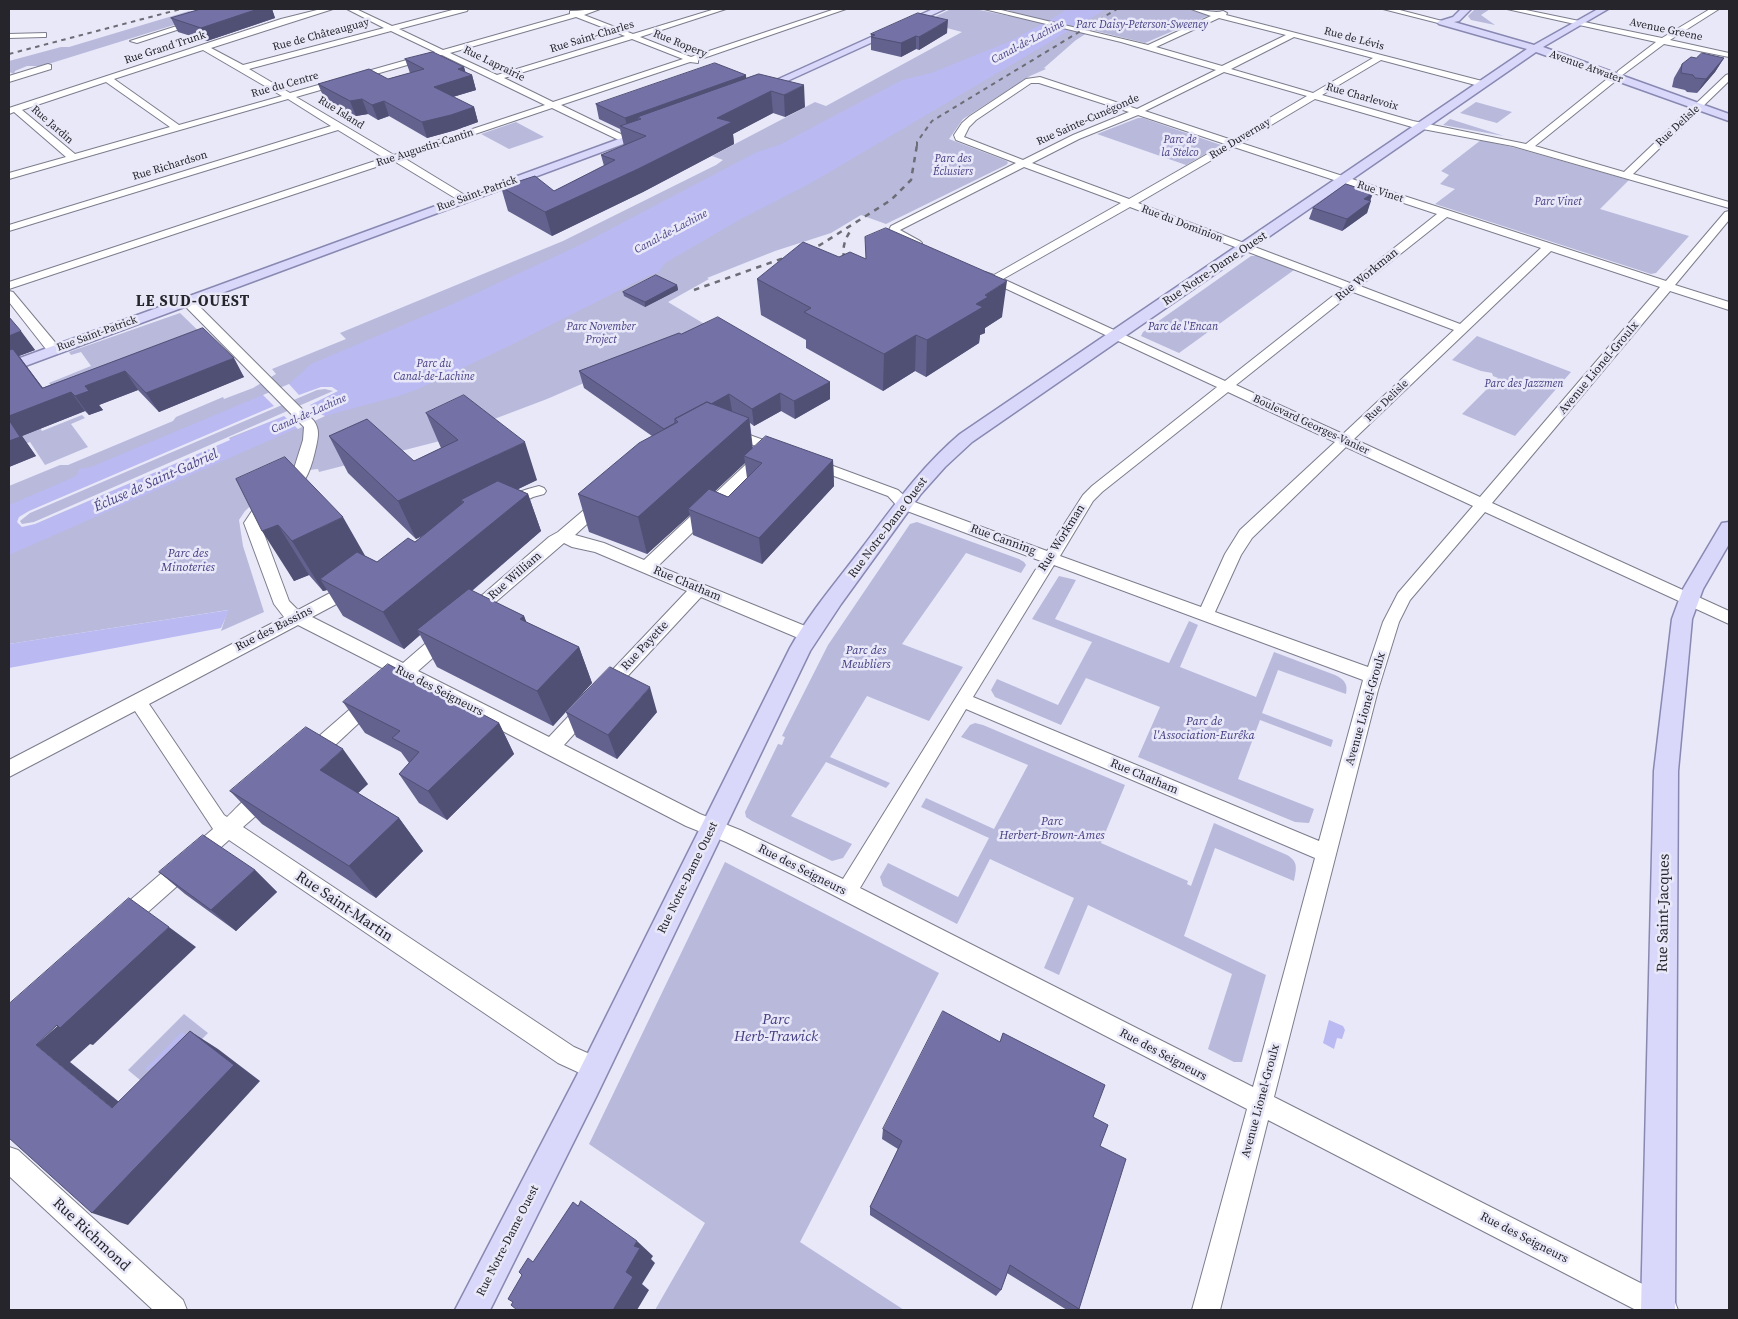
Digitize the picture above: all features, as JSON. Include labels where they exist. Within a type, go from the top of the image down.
[{"type":"main road","points":[[754,90],[940,9]]},
{"type":"main road","points":[[1442,22],[1466,9]]},
{"type":"main road","name":"Rue Notre-Dame Ouest","points":[[472,1310],[595,1068],[809,635],[904,504],[940,462],[959,444],[1423,127],[1538,46],[1604,9]]},
{"type":"main road","name":"Avenue Atwater","points":[[1454,14],[1499,33],[1701,105],[1729,118]]},
{"type":"main road","name":"Avenue Atwater","points":[[1442,22],[1499,33]]},
{"type":"main road","name":"Avenue Atwater","points":[[1442,22],[1538,46]]},
{"type":"main road","name":"Avenue Atwater","points":[[1701,105],[1729,111]]},
{"type":"main road","name":"Rue Saint-Patrick","points":[[9,367],[657,128]]},
{"type":"main road","name":"Rue Saint-Jacques","points":[[1660,1309],[1666,771],[1679,634],[1684,610],[1729,528]]},
{"type":"street","points":[[9,9],[14,9]]},
{"type":"street","points":[[134,41],[237,9]]},
{"type":"street","points":[[282,9],[293,18]]},
{"type":"street","name":"Rue Grand Trunk","points":[[12,110],[293,18],[329,9]]},
{"type":"street","name":"Rue Laprairie","points":[[351,9],[626,140]]},
{"type":"street","name":"Rue de Châteauguay","points":[[242,68],[464,9]]},
{"type":"street","name":"Rue Ropery","points":[[562,9],[705,66]]},
{"type":"street","name":"Rue du Centre","points":[[9,176],[596,9]]},
{"type":"street","name":"Rue Saint-Charles","points":[[496,78],[722,9]]},
{"type":"street","name":"Rue Augustin-Cantin","points":[[9,286],[842,9]]},
{"type":"street","name":"Rue Charlevoix","points":[[988,9],[1148,47],[1423,127],[1500,140],[1528,147],[1729,205]]},
{"type":"street","name":"Rue de Lévis","points":[[1195,9],[1483,84]]},
{"type":"street","points":[[1148,47],[1234,9]]},
{"type":"street","name":"Avenue Atwater","points":[[1387,9],[1442,22]]},
{"type":"street","name":"Avenue Greene","points":[[1511,9],[1729,55]]},
{"type":"street","points":[[1528,147],[1663,41],[1716,9]]},
{"type":"street","name":"Rue Sainte-Cunégonde","points":[[929,249],[898,235],[894,230],[902,223],[1080,135],[1138,112],[1294,34]]},
{"type":"street","points":[[9,36],[43,35]]},
{"type":"street","name":"Rue Island","points":[[204,47],[338,127],[393,158],[401,160],[464,199]]},
{"type":"street","name":"Rue Duvernay","points":[[995,279],[1380,57]]},
{"type":"street","points":[[9,79],[48,67]]},
{"type":"street","name":"Rue Delisle","points":[[1626,175],[1729,77]]},
{"type":"street","points":[[108,79],[177,128]]},
{"type":"street","name":"Rue Vinet","points":[[959,137],[963,127],[969,120],[1031,80],[1040,80],[1729,306]]},
{"type":"street","name":"Rue Jardin","points":[[12,110],[73,158]]},
{"type":"street","name":"Rue Richardson","points":[[9,228],[338,127]]},
{"type":"street","name":"Rue du Dominion","points":[[959,137],[1128,204],[1462,329]]},
{"type":"street","name":"Rue Workman","points":[[846,892],[1079,510],[1097,489],[1444,213]]},
{"type":"street","name":"Avenue Lionel-Groulx","points":[[1206,1310],[1373,676],[1391,622],[1400,604],[1729,214]]},
{"type":"street","name":"Rue Delisle","points":[[1206,614],[1233,554],[1246,534],[1549,247]]},
{"type":"street","name":"Boulevard Georges-Vanier","points":[[976,271],[1729,618]]},
{"type":"street","points":[[9,295],[54,350]]},
{"type":"street","name":"Rue des Seigneurs","points":[[187,302],[309,424],[312,435],[297,481],[289,490],[258,513],[252,523],[282,604],[296,617],[550,748],[846,892],[1660,1309]]},
{"type":"street","name":"Rue Canning","points":[[718,431],[772,448],[893,493],[904,504],[1373,676]]},
{"type":"street","points":[[647,567],[772,448]]},
{"type":"street","points":[[491,514],[528,494],[539,491]]},
{"type":"street","name":"Rue William","points":[[298,767],[555,540],[564,536],[611,495]]},
{"type":"street","name":"Rue Chatham","points":[[564,536],[598,547],[809,635]]},
{"type":"street","name":"Rue des Bassins","points":[[9,769],[364,582]]},
{"type":"street","name":"Rue Payette","points":[[550,748],[699,589]]},
{"type":"street","name":"Rue Saint-Martin","points":[[137,700],[210,812],[227,829],[566,1055],[595,1068]]},
{"type":"street","name":"Rue Chatham","points":[[962,700],[1326,854]]},
{"type":"street","points":[[104,937],[278,785]]},
{"type":"street","name":"Rue Richmond","points":[[9,1159],[173,1310]]},
{"type":"green space","name":"Parc du Canal-de-Lachine","points":[[951,9],[975,9],[1009,16],[1015,13],[1005,9],[1187,9],[1210,15],[1145,43],[1092,30],[1076,40],[1044,68],[1046,69],[1030,76],[963,119],[949,139],[1007,161],[1006,165],[886,224],[861,215],[831,233],[775,251],[707,278],[709,279],[668,302],[711,328],[547,399],[481,424],[479,431],[319,472],[318,469],[288,472],[245,511],[239,520],[243,546],[264,612],[221,631],[228,610],[9,644],[9,486],[60,465],[68,465],[173,421],[176,417],[223,397],[224,399],[253,388],[276,374],[272,369],[346,339],[340,333],[563,241],[716,165],[723,160],[712,156],[815,102],[826,106],[962,32],[924,22]]},
{"type":"green space","points":[[1475,9],[1490,9],[1481,15],[1495,25],[1471,20],[1468,16]]},
{"type":"green space","points":[[189,11],[206,15],[42,66],[27,66],[15,71],[14,74],[9,72],[9,61],[61,47],[69,47]]},
{"type":"green space","points":[[1476,102],[1512,112],[1497,123],[1460,113]]},
{"type":"green space","name":"Parc de la Stelco","points":[[1138,118],[1143,118],[1221,145],[1186,165],[1097,134]]},
{"type":"green space","points":[[1450,119],[1504,136],[1443,125]]},
{"type":"green space","points":[[516,122],[544,137],[509,149],[481,134]]},
{"type":"green space","name":"Parc Vinet","points":[[1481,140],[1629,180],[1600,209],[1689,236],[1656,273],[1651,274],[1435,204],[1455,189],[1440,184],[1449,175],[1441,171]]},
{"type":"green space","name":"Parc de l'Encan","points":[[1251,256],[1257,256],[1294,270],[1179,353],[1141,336],[1143,332]]},
{"type":"green space","points":[[180,313],[215,347],[57,394],[49,383],[91,366],[81,352],[71,355],[69,352]]},
{"type":"green space","name":"Parc des Jazzmen","points":[[1477,336],[1571,372],[1515,436],[1462,414],[1498,378],[1493,376],[1492,373],[1452,360]]},
{"type":"green space","points":[[82,415],[85,418],[71,424],[88,447],[45,465],[30,442],[21,445],[23,422],[34,420],[42,431]]},
{"type":"green space","name":"Parc des Meubliers","points":[[917,522],[1019,559],[1026,565],[1021,573],[966,553],[902,644],[963,667],[929,721],[867,696],[830,757],[890,783],[886,788],[826,762],[791,816],[852,844],[843,858],[832,861],[752,821],[746,817],[745,812],[778,744],[782,745],[785,737],[782,736],[828,645],[910,524]]},
{"type":"green space","name":"Parc de l'Association-Eurêka","points":[[1059,576],[1076,580],[1055,619],[1169,663],[1189,621],[1198,625],[1180,667],[1256,697],[1274,652],[1341,679],[1347,688],[1346,694],[1278,670],[1262,713],[1333,740],[1331,747],[1260,720],[1238,779],[1314,809],[1309,823],[1295,822],[1138,757],[1160,707],[1086,678],[1061,725],[995,697],[991,690],[997,679],[1058,705],[1092,642],[1032,619]]},
{"type":"green space","name":"Parc Herbert-Brown-Ames","points":[[975,723],[1125,785],[1101,843],[1188,881],[1187,884],[1191,886],[1214,823],[1287,855],[1293,860],[1296,866],[1294,881],[1215,848],[1184,936],[1266,975],[1242,1062],[1234,1062],[1208,1049],[1232,974],[1088,905],[1059,975],[1044,968],[1074,898],[990,859],[957,924],[883,886],[880,877],[888,863],[958,897],[989,838],[921,807],[926,798],[994,829],[1028,765],[961,737],[970,725]]},
{"type":"green space","name":"Parc Herb-Trawick","points":[[725,862],[939,973],[800,1242],[904,1310],[655,1310],[705,1223],[589,1144]]},
{"type":"green space","points":[[184,1014],[208,1033],[152,1090],[128,1070]]},
{"type":"water","points":[[1067,9],[1106,9],[811,183],[739,220],[665,263],[659,272],[418,389],[325,416],[9,555],[9,505],[72,478],[78,474],[79,469],[91,467],[289,384],[311,364],[455,303],[582,244],[757,152],[779,145],[902,80],[931,73],[1008,42]],"holes":[[[321,387],[332,387],[337,392],[50,518],[35,524],[19,526],[19,517],[29,511]]]},
{"type":"water","points":[[229,610],[221,628],[9,668],[9,644]]},
{"type":"water","points":[[1329,1020],[1343,1026],[1345,1030],[1342,1039],[1337,1038],[1334,1049],[1323,1043]]},
{"type":"water","points":[[182,1032],[190,1038],[157,1071],[152,1066],[147,1071],[145,1069]]},
{"type":"pier","points":[[289,384],[299,395],[321,387],[332,387],[338,391],[310,405],[318,413],[325,416],[298,429],[284,416],[229,438],[230,440],[35,524],[22,527],[17,522],[19,517],[29,511],[274,406],[263,395]],"holes":[[[317,390],[333,391],[34,522],[22,524],[20,521],[30,513]]]},
{"type":"building","points":[[201,9],[258,9],[201,28],[171,18]]},
{"type":"building","points":[[918,13],[948,20],[919,37],[916,36],[901,43],[871,37],[875,35],[871,34]]},
{"type":"building","points":[[433,52],[464,67],[458,69],[472,75],[434,87],[474,107],[422,122],[384,101],[372,105],[362,99],[350,101],[318,84],[369,69],[388,79],[424,69],[405,59]]},
{"type":"building","points":[[1702,53],[1724,58],[1706,79],[1695,78],[1693,75],[1681,73],[1682,64],[1691,57],[1696,58]]},
{"type":"building","points":[[715,63],[746,75],[625,118],[596,104]]},
{"type":"building","points":[[759,74],[804,85],[784,95],[771,91],[717,118],[732,122],[638,169],[545,212],[501,187],[535,176],[554,191],[615,160],[601,155],[646,136],[620,126],[641,119],[638,117]]},
{"type":"building","points":[[1346,184],[1373,193],[1364,199],[1371,201],[1347,219],[1313,208]]},
{"type":"building","points":[[886,228],[1007,281],[985,295],[988,297],[976,304],[983,307],[927,340],[916,335],[884,354],[804,312],[811,308],[757,279],[803,242],[839,257],[850,252],[866,259],[865,237]]},
{"type":"building","points":[[656,275],[677,285],[645,302],[623,292]]},
{"type":"building","points":[[9,317],[21,331],[9,336]]},
{"type":"building","points":[[718,317],[830,382],[794,401],[780,393],[752,409],[729,394],[711,404],[707,402],[675,419],[675,423],[664,429],[579,371],[679,333],[681,334]]},
{"type":"building","points":[[203,328],[234,358],[146,393],[125,371],[85,386],[89,391],[75,396],[71,392],[9,416],[9,350],[13,349],[42,388]]},
{"type":"building","points":[[464,395],[525,442],[398,501],[329,436],[367,419],[414,461],[458,440],[426,413]]},
{"type":"building","points":[[707,402],[749,418],[638,517],[578,494],[639,443],[678,422],[675,419]]},
{"type":"building","points":[[9,420],[20,437],[9,441]]},
{"type":"building","points":[[766,436],[833,460],[759,538],[688,509],[709,489],[728,497],[762,463],[744,456]]},
{"type":"building","points":[[285,457],[343,517],[292,541],[278,525],[262,531],[236,479]]},
{"type":"building","points":[[498,481],[528,494],[383,612],[320,579],[357,552],[377,562],[408,538],[415,542],[464,502],[461,500]]},
{"type":"building","points":[[469,589],[524,616],[520,619],[579,647],[537,691],[417,630]]},
{"type":"building","points":[[388,664],[499,723],[428,791],[399,774],[419,752],[392,738],[400,731],[343,702]]},
{"type":"building","points":[[610,667],[650,687],[608,735],[566,712]]},
{"type":"building","points":[[306,727],[343,749],[320,770],[399,818],[349,866],[230,791]]},
{"type":"building","points":[[203,835],[255,870],[211,910],[159,872]]},
{"type":"building","points":[[129,898],[169,927],[60,1028],[57,1025],[36,1045],[112,1108],[190,1031],[234,1065],[92,1213],[9,1138],[9,1004]]},
{"type":"building","points":[[943,1011],[1000,1042],[1003,1033],[1105,1085],[1093,1117],[1108,1125],[1100,1146],[1126,1159],[1079,1309],[1010,1265],[1001,1290],[870,1207],[902,1141],[883,1129]]},
{"type":"building","points":[[581,1201],[637,1241],[634,1246],[640,1248],[626,1272],[633,1277],[613,1310],[517,1310],[511,1305],[513,1302],[508,1299],[522,1275],[519,1272],[528,1258],[533,1262],[573,1202],[578,1206]]},
{"type":"railway","points":[[9,54],[181,9]]},
{"type":"railway","points":[[917,145],[917,142],[932,121],[1117,9]]},
{"type":"railway","points":[[694,290],[820,245],[891,200],[911,180],[917,145]]},
{"type":"railway","points":[[848,269],[844,259],[844,249],[851,230]]},
{"type":"district","name":"LE SUD-OUEST","points":[[193,302]]},
{"type":"park label","name":"Parc Daisy-Peterson-Sweeney","points":[[1142,25]]},
{"type":"park label","name":"Parc des Éclusiers","points":[[953,165]]},
{"type":"park label","name":"Parc November Project","points":[[601,333]]},
{"type":"park label","name":"Parc des Minoteries","points":[[188,561]]},
{"type":"water label","name":"Canal-de-Lachine","points":[[1028,42]]},
{"type":"water label","name":"Canal-de-Lachine","points":[[671,232]]},
{"type":"water label","name":"Canal-de-Lachine","points":[[309,414]]},
{"type":"water label","name":"Écluse de Saint-Gabriel","points":[[156,481]]}]
